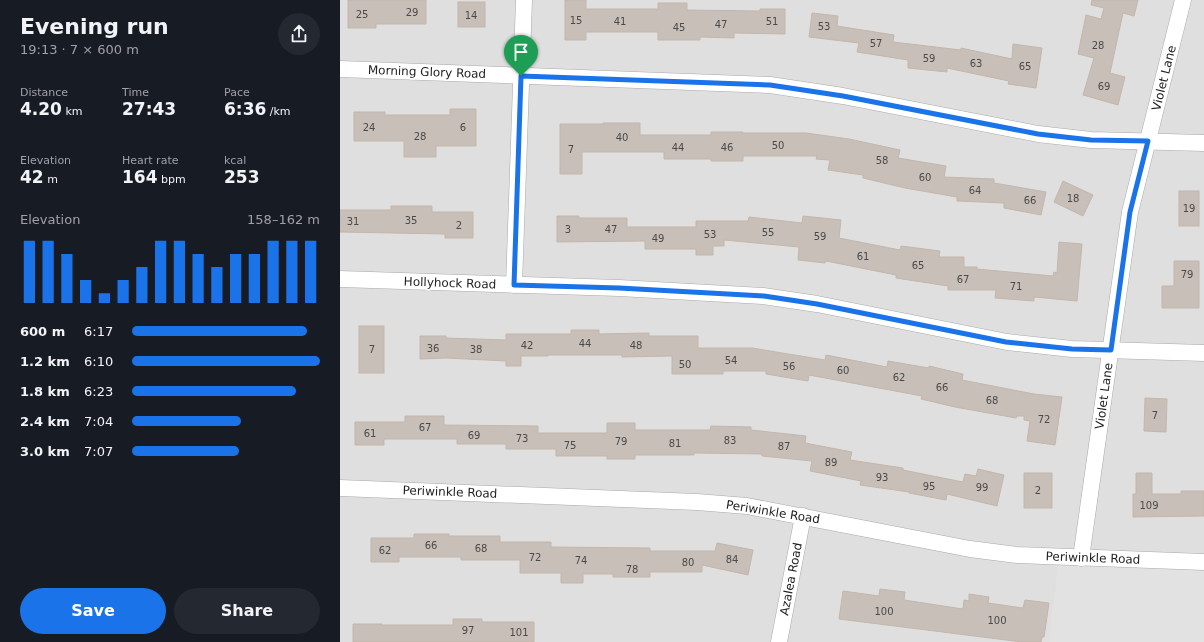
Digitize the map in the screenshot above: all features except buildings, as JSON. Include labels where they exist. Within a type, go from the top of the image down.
[{"type":"street","points":[[514,285],[524,0]]},
{"type":"street","name":"Violet Lane","points":[[1081,558],[1130,212],[1183,0]]},
{"type":"street","name":"Morning Glory Road","points":[[340,69],[770,85],[843,96],[1038,134],[1091,140],[1204,143]]},
{"type":"street","name":"Hollyhock Road","points":[[340,279],[619,288],[764,296],[817,304],[1006,342],[1072,349],[1204,352]]},
{"type":"street","name":"Periwinkle Road","points":[[340,488],[697,502],[748,506],[970,549],[1017,555],[1204,562]]},
{"type":"street","name":"Azalea Road","points":[[779,642],[803,516]]},
{"type":"shaded area","points":[[340,0],[1204,0],[1204,642],[340,642]]},
{"type":"shaded area","points":[[1059,557],[1204,562],[1204,642],[1049,642]]},
{"type":"route","points":[[521,76],[770,85],[843,96],[1038,134],[1091,140],[1148,141],[1130,212],[1111,350],[1072,349],[1006,342],[817,304],[764,296],[619,288],[514,285],[521,76]]}]
